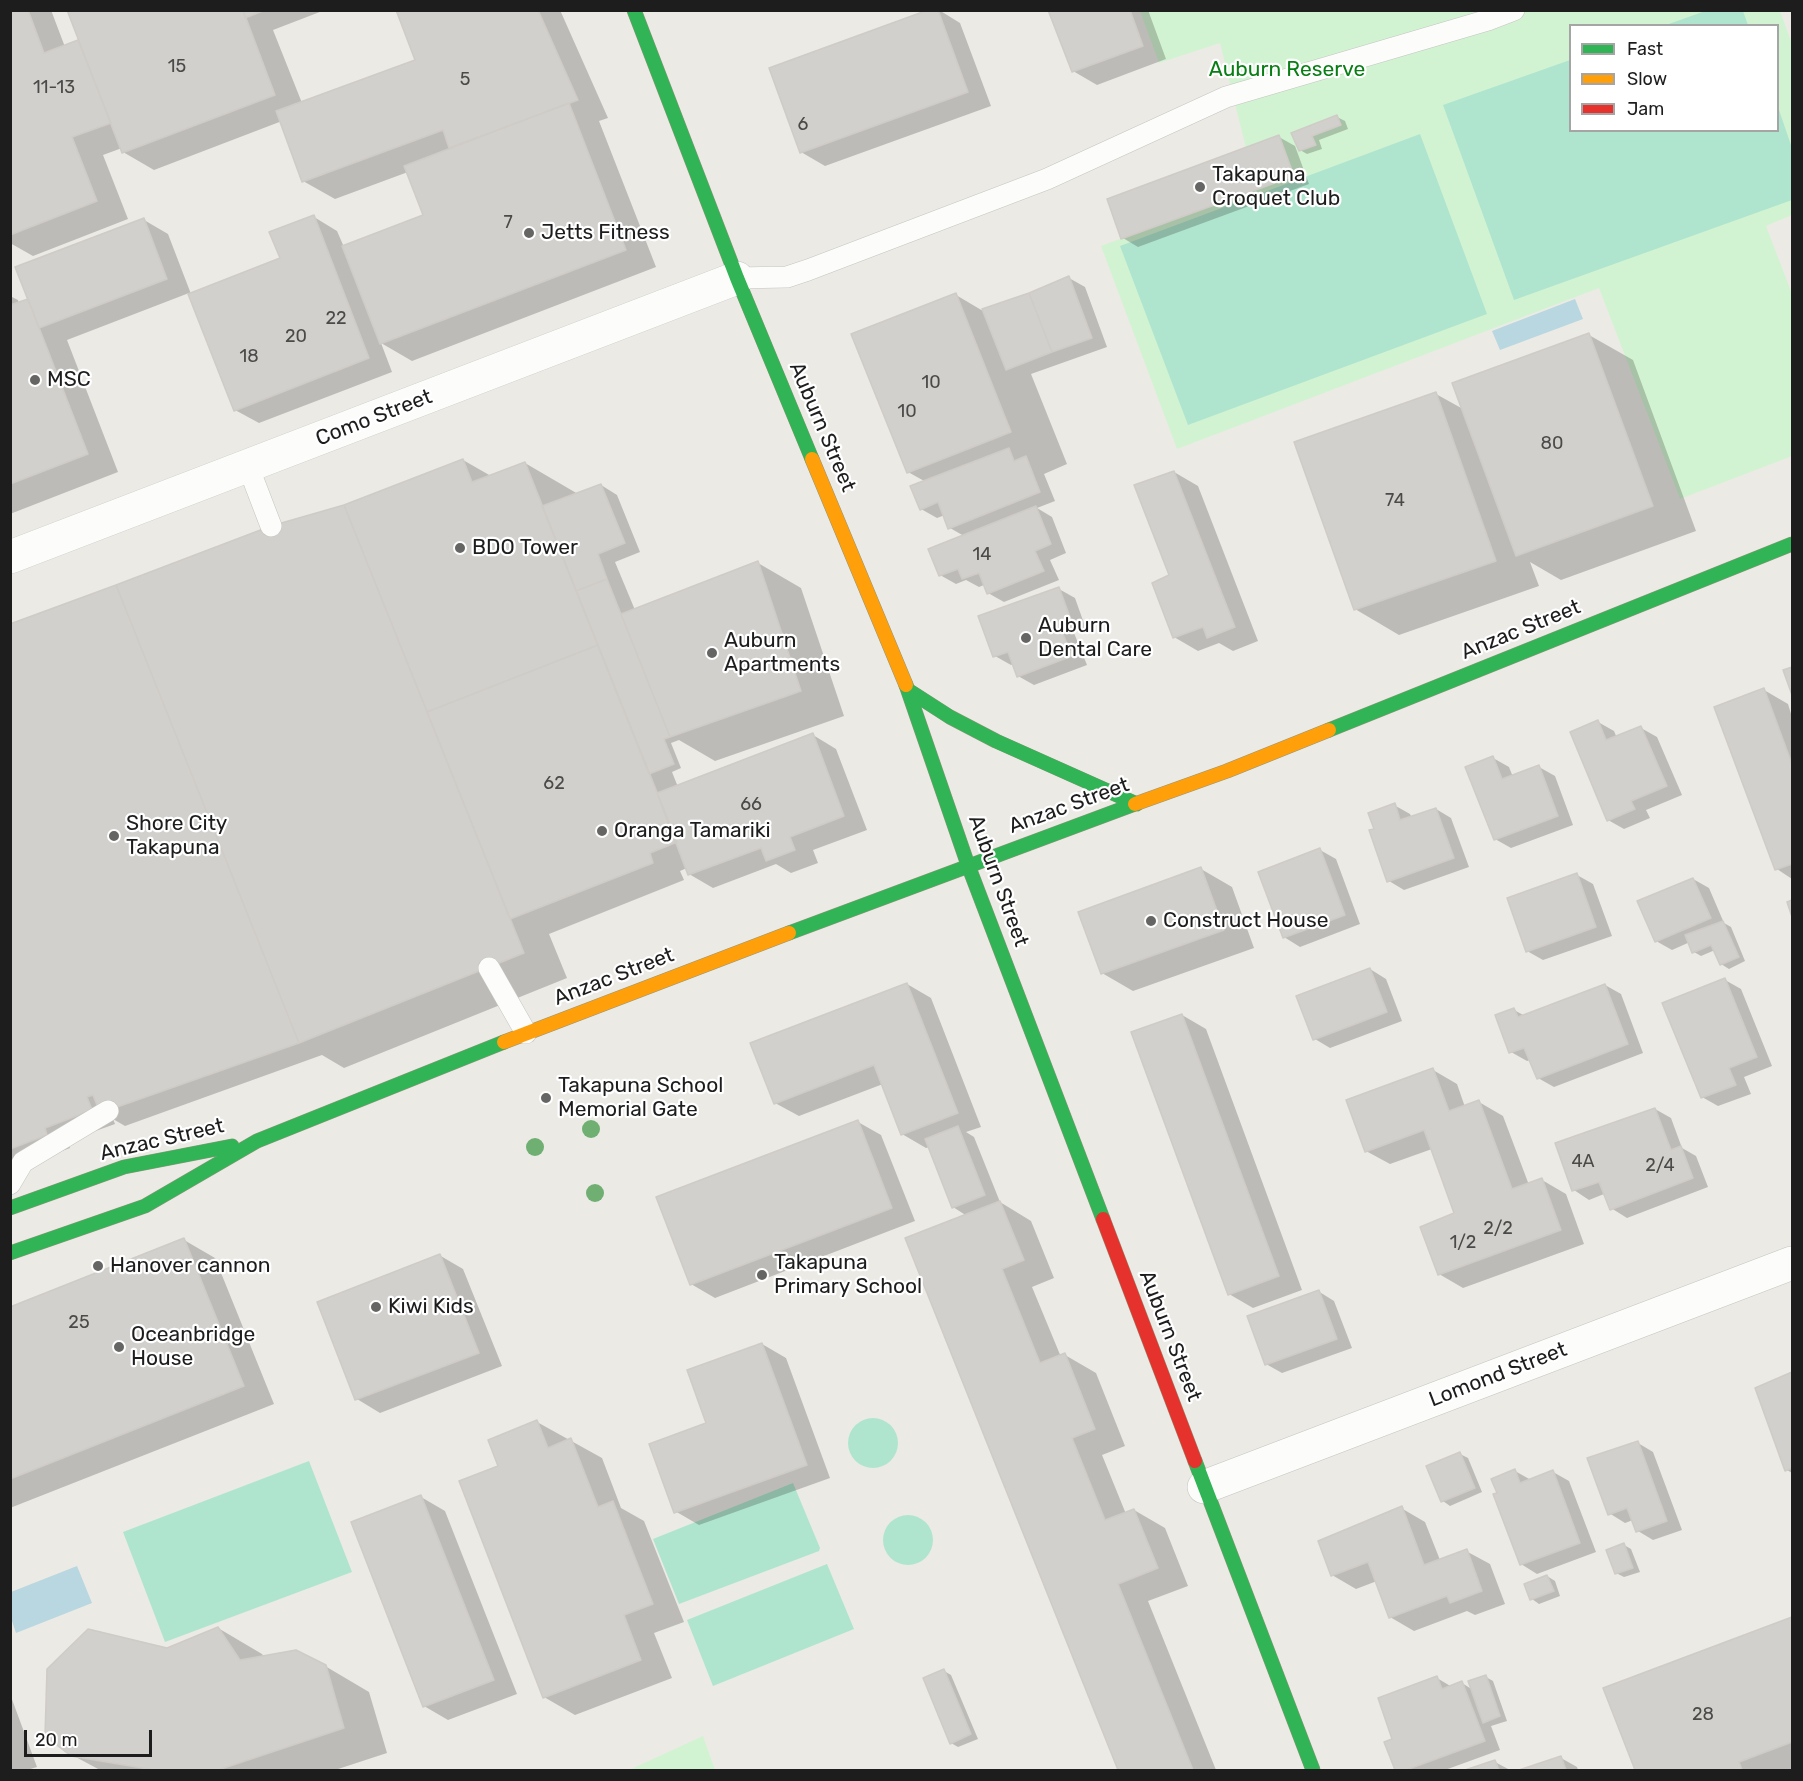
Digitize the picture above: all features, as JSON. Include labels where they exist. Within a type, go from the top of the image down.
[{"type":"main road","name":"Auburn Street","points":[[634,10],[737,278],[908,690],[968,865],[1313,1770]]},
{"type":"main road","name":"Anzac Street","points":[[10,1253],[145,1206],[257,1141],[526,1033],[968,865],[1227,771],[1792,544]]},
{"type":"main road","points":[[908,690],[950,717],[1006,746],[1137,804]]},
{"type":"main road","name":"Anzac Street","points":[[10,1208],[124,1167],[257,1141]]},
{"type":"street","name":"Como Street","points":[[10,557],[737,278]]},
{"type":"street","name":"Lomond Street","points":[[1204,1487],[1792,1263]]},
{"type":"lane","points":[[737,278],[786,277],[808,270],[1047,179],[1226,97],[1514,10]]},
{"type":"lane","points":[[248,466],[271,526]]},
{"type":"lane","points":[[489,968],[526,1033]]},
{"type":"lane","points":[[10,1184],[23,1162],[108,1111]]},
{"type":"green space","points":[[1708,10],[1743,11],[1748,24],[1669,24]]},
{"type":"green space","name":"Auburn Reserve","points":[[1140,11],[1780,11],[1792,44],[1792,215],[1766,226],[1792,294],[1792,456],[1680,499],[1599,288],[1177,449],[1101,246],[1294,175],[1279,136],[1246,148],[1220,43],[1159,63]]},
{"type":"green space","points":[[1569,60],[1569,132],[1779,132],[1779,110],[1792,148],[1792,200],[1514,300],[1443,105]]},
{"type":"green space","points":[[1420,134],[1487,314],[1188,425],[1120,246]]},
{"type":"green space","points":[[878,1418],[891,1425],[897,1433],[897,1453],[891,1461],[883,1467],[868,1468],[855,1461],[849,1453],[848,1438],[855,1425],[863,1419]]},
{"type":"green space","points":[[309,1461],[352,1572],[165,1642],[123,1532]]},
{"type":"green space","points":[[793,1483],[820,1548],[819,1551],[679,1604],[653,1539]]},
{"type":"green space","points":[[903,1515],[913,1515],[926,1522],[933,1535],[933,1545],[926,1558],[913,1565],[903,1565],[894,1561],[887,1554],[883,1545],[883,1535],[887,1526],[894,1519]]},
{"type":"green space","points":[[827,1564],[854,1629],[713,1686],[687,1620]]},
{"type":"green space","points":[[703,1736],[715,1770],[629,1770]]},
{"type":"water","points":[[1575,299],[1583,319],[1500,350],[1492,331]]},
{"type":"water","points":[[77,1566],[92,1603],[16,1633],[11,1618],[11,1592]]},
{"type":"building","points":[[10,10],[28,10],[44,53],[78,40],[111,123],[72,137],[97,201],[10,235]]},
{"type":"building","points":[[67,10],[243,10],[275,95],[122,153]]},
{"type":"building","points":[[243,10],[265,10],[245,18]]},
{"type":"building","points":[[396,10],[538,10],[578,100],[449,148],[443,130],[302,182],[276,111],[415,60]]},
{"type":"building","points":[[928,10],[938,10],[968,92],[800,153],[769,68]]},
{"type":"building","points":[[1048,10],[1130,10],[1143,46],[1072,72]]},
{"type":"building","points":[[569,103],[626,250],[380,344],[342,246],[423,215],[404,166]]},
{"type":"building","points":[[1337,115],[1341,125],[1312,136],[1316,145],[1299,151],[1291,133]]},
{"type":"building","name":"Takapuna Croquet Club","points":[[1279,135],[1294,176],[1121,239],[1107,199]]},
{"type":"building","points":[[314,215],[369,358],[234,411],[188,294],[280,258],[269,232]]},
{"type":"building","points":[[144,218],[167,279],[39,328],[15,267]]},
{"type":"building","points":[[1069,276],[1092,338],[1052,352],[1029,293]]},
{"type":"building","points":[[956,293],[1011,432],[907,473],[851,334]]},
{"type":"building","points":[[1029,293],[1052,352],[1006,370],[982,309]]},
{"type":"building","name":"MSC","points":[[28,299],[88,454],[10,484],[10,305]]},
{"type":"building","points":[[1589,333],[1653,506],[1516,556],[1452,383]]},
{"type":"building","points":[[1436,392],[1496,561],[1354,610],[1294,442]]},
{"type":"building","points":[[1009,448],[1014,461],[1026,456],[1040,492],[948,529],[938,502],[920,510],[910,486]]},
{"type":"building","name":"BDO Tower","points":[[463,459],[472,482],[525,462],[598,645],[427,712],[344,505]]},
{"type":"building","points":[[1174,471],[1235,627],[1207,638],[1203,627],[1173,638],[1152,583],[1169,575],[1134,485]]},
{"type":"building","points":[[601,484],[625,543],[598,554],[607,579],[576,591],[542,506]]},
{"type":"building","points":[[344,505],[524,953],[299,1043],[116,585],[271,526]]},
{"type":"building","points":[[1036,506],[1051,544],[1035,551],[1044,571],[987,594],[979,573],[962,579],[958,569],[939,576],[928,549]]},
{"type":"building","name":"Auburn Apartments","points":[[758,561],[801,691],[670,737],[621,614]]},
{"type":"building","points":[[607,579],[670,737],[664,739],[674,764],[649,774],[576,591]]},
{"type":"building","name":"Shore City Takapuna","points":[[116,585],[299,1043],[100,1113],[93,1095],[87,1097],[92,1110],[45,1128],[47,1135],[10,1149],[10,624]]},
{"type":"building","name":"Auburn Dental Care","points":[[1059,587],[1071,620],[1059,624],[1072,656],[1017,677],[1008,652],[993,657],[978,616]]},
{"type":"building","points":[[598,645],[677,842],[650,853],[653,863],[510,919],[427,712]]},
{"type":"building","points":[[1792,667],[1792,695],[1783,670]]},
{"type":"building","points":[[1764,688],[1792,764],[1792,864],[1775,870],[1714,707]]},
{"type":"building","points":[[1598,720],[1606,740],[1641,726],[1667,786],[1631,801],[1635,809],[1607,821],[1570,732]]},
{"type":"building","points":[[813,733],[844,816],[790,837],[795,850],[766,861],[761,848],[688,875],[657,793]]},
{"type":"building","points":[[1493,756],[1502,779],[1539,765],[1558,816],[1494,840],[1465,767]]},
{"type":"building","points":[[1395,803],[1400,820],[1436,808],[1454,858],[1387,882],[1369,830],[1374,829],[1368,813]]},
{"type":"building","points":[[1320,848],[1345,915],[1283,938],[1258,872]]},
{"type":"building","name":"Construct House","points":[[1201,867],[1224,930],[1101,974],[1078,912]]},
{"type":"building","points":[[1577,873],[1596,927],[1526,952],[1507,898]]},
{"type":"building","points":[[1693,878],[1711,918],[1655,942],[1637,901]]},
{"type":"building","points":[[1792,900],[1792,917],[1787,902]]},
{"type":"building","points":[[1723,921],[1739,957],[1720,965],[1711,945],[1692,953],[1685,935]]},
{"type":"building","points":[[1370,968],[1387,1012],[1313,1040],[1296,996]]},
{"type":"building","points":[[1725,978],[1757,1057],[1729,1068],[1736,1085],[1701,1098],[1662,1003]]},
{"type":"building","points":[[907,983],[958,1113],[901,1135],[874,1065],[774,1104],[750,1043]]},
{"type":"building","points":[[1605,984],[1628,1044],[1537,1079],[1524,1048],[1509,1053],[1495,1015],[1514,1008],[1518,1017]]},
{"type":"building","points":[[1182,1014],[1279,1276],[1228,1295],[1131,1032]]},
{"type":"building","points":[[1433,1068],[1449,1111],[1479,1100],[1512,1189],[1542,1178],[1561,1230],[1438,1275],[1420,1227],[1454,1213],[1424,1130],[1365,1152],[1346,1100]]},
{"type":"building","points":[[1655,1108],[1671,1150],[1681,1146],[1693,1178],[1610,1210],[1599,1182],[1572,1191],[1555,1143]]},
{"type":"building","points":[[858,1120],[892,1208],[690,1285],[656,1197]]},
{"type":"building","points":[[958,1126],[985,1195],[952,1208],[925,1139]]},
{"type":"building","points":[[1000,1201],[1024,1260],[1002,1269],[1040,1363],[1065,1353],[1095,1429],[1072,1438],[1105,1520],[1134,1509],[1158,1568],[1118,1584],[1193,1770],[1118,1770],[905,1238]]},
{"type":"building","name":"Oceanbridge House","points":[[184,1238],[244,1386],[10,1479],[10,1307]]},
{"type":"building","points":[[440,1254],[479,1353],[355,1400],[317,1302]]},
{"type":"building","points":[[1319,1290],[1337,1339],[1265,1365],[1247,1316]]},
{"type":"building","points":[[762,1343],[807,1465],[674,1513],[649,1444],[706,1423],[687,1370]]},
{"type":"building","points":[[1792,1372],[1792,1468],[1785,1471],[1755,1388]]},
{"type":"building","points":[[537,1420],[548,1448],[571,1438],[598,1507],[613,1501],[653,1604],[624,1615],[641,1660],[543,1698],[459,1481],[498,1466],[488,1440]]},
{"type":"building","points":[[1638,1441],[1667,1521],[1636,1532],[1627,1508],[1608,1515],[1587,1458]]},
{"type":"building","points":[[1460,1452],[1475,1488],[1441,1502],[1426,1466]]},
{"type":"building","points":[[1515,1469],[1520,1483],[1553,1470],[1580,1543],[1520,1565],[1493,1494],[1497,1493],[1491,1479]]},
{"type":"building","points":[[421,1495],[494,1680],[423,1707],[351,1522]]},
{"type":"building","points":[[1402,1506],[1424,1565],[1467,1549],[1482,1591],[1450,1603],[1447,1596],[1389,1618],[1368,1562],[1331,1576],[1318,1541]]},
{"type":"building","points":[[1624,1543],[1633,1568],[1615,1574],[1606,1550]]},
{"type":"building","points":[[1547,1575],[1554,1591],[1530,1600],[1524,1584]]},
{"type":"building","points":[[1792,1617],[1792,1742],[1739,1762],[1742,1770],[1635,1770],[1603,1688]]},
{"type":"building","points":[[218,1627],[240,1660],[296,1650],[326,1665],[344,1728],[218,1770],[154,1770],[71,1756],[45,1736],[47,1669],[88,1629],[167,1648]]},
{"type":"building","points":[[944,1669],[971,1734],[950,1744],[923,1678]]},
{"type":"building","points":[[1486,1675],[1500,1716],[1483,1723],[1468,1681]]},
{"type":"building","points":[[1437,1676],[1442,1689],[1462,1681],[1485,1741],[1406,1770],[1395,1770],[1384,1742],[1392,1739],[1378,1698]]},
{"type":"building","points":[[1561,1756],[1566,1770],[1519,1770]]},
{"type":"building","points":[[1495,1760],[1499,1770],[1465,1770]]},
{"type":"traffic: fast","points":[[634,10],[737,278],[812,459]]},
{"type":"traffic: fast","points":[[1329,730],[1792,544]]},
{"type":"traffic: fast","points":[[906,685],[968,865],[1103,1219]]},
{"type":"traffic: fast","points":[[908,690],[950,717],[996,741],[1137,804]]},
{"type":"traffic: fast","points":[[789,933],[1135,804]]},
{"type":"traffic: fast","points":[[10,1253],[145,1206],[257,1141],[504,1042]]},
{"type":"traffic: fast","points":[[10,1208],[124,1167],[232,1146]]},
{"type":"traffic: fast","points":[[1195,1461],[1313,1770]]},
{"type":"traffic: slow","points":[[812,459],[906,685]]},
{"type":"traffic: slow","points":[[1135,804],[1227,771],[1329,730]]},
{"type":"traffic: slow","points":[[504,1042],[789,933]]},
{"type":"traffic: jam","points":[[1103,1219],[1195,1461]]},
{"type":"place","name":"Takapuna Croquet Club","points":[[1200,187]]},
{"type":"place","name":"Jetts Fitness","points":[[529,233]]},
{"type":"place","name":"MSC","points":[[35,380]]},
{"type":"place","name":"BDO Tower","points":[[460,548]]},
{"type":"place","name":"Auburn Dental Care","points":[[1026,638]]},
{"type":"place","name":"Auburn Apartments","points":[[712,653]]},
{"type":"place","name":"Oranga Tamariki","points":[[602,831]]},
{"type":"place","name":"Shore City Takapuna","points":[[114,836]]},
{"type":"place","name":"Construct House","points":[[1151,921]]},
{"type":"place","name":"Takapuna School Memorial Gate","points":[[546,1098]]},
{"type":"place","name":"Hanover cannon","points":[[98,1266]]},
{"type":"place","name":"Takapuna Primary School","points":[[762,1275]]},
{"type":"place","name":"Kiwi Kids","points":[[376,1307]]},
{"type":"place","name":"Oceanbridge House","points":[[119,1347]]}]
